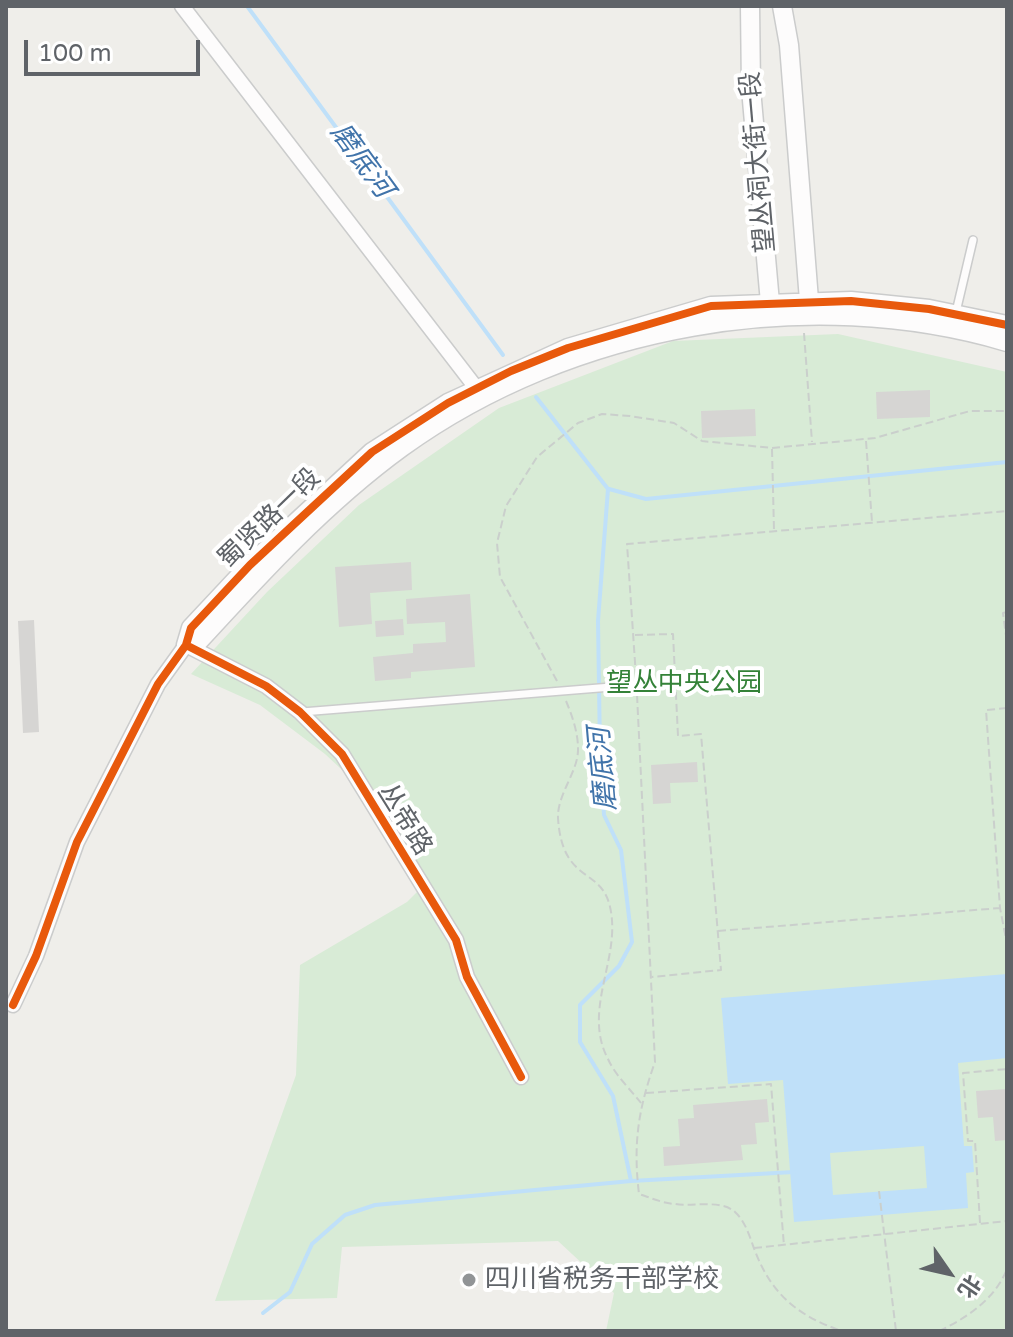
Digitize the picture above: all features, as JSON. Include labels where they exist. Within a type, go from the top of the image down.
[{"type":"street","points":[[182,6],[477,389]]},
{"type":"street","name":"望丛祠大街一段","points":[[750,6],[751,89],[771,311]]},
{"type":"street","name":"望丛祠大街一段","points":[[782,6],[789,45],[808,312]]},
{"type":"street","points":[[808,312],[851,301],[1007,325]]},
{"type":"street","name":"蜀贤路一段","points":[[13,1005],[36,956],[77,842],[158,684],[186,645],[191,628],[326,491],[372,452],[477,389],[568,348],[711,306],[771,311]]},
{"type":"street","points":[[771,311],[916,322],[1007,342]]},
{"type":"street","name":"蜀贤路一段","points":[[186,645],[197,643],[273,559],[339,499],[402,447],[467,407],[533,375],[601,351],[719,320],[771,311]]},
{"type":"street","name":"丛帝路","points":[[186,645],[266,686],[300,712],[342,754],[456,940],[467,977],[521,1077]]},
{"type":"lane","points":[[955,315],[973,240]]},
{"type":"lane","points":[[300,712],[636,685]]},
{"type":"path","points":[[808,312],[812,444]]},
{"type":"path","points":[[642,1104],[607,1058],[598,1009],[611,953],[609,903],[600,887],[577,871],[562,852],[558,814],[579,751],[570,712],[550,664],[500,577],[497,543],[506,506],[537,457],[555,439],[578,423],[602,414],[674,423],[702,441],[772,448],[866,438],[970,411],[1007,411]]},
{"type":"path","points":[[866,438],[872,523]]},
{"type":"path","points":[[772,448],[774,532]]},
{"type":"path","points":[[842,1331],[802,1313],[779,1295],[766,1279],[734,1211],[721,1206],[655,1200],[639,1194],[634,1146],[644,1093],[655,1062],[627,544],[1007,511]]},
{"type":"path","points":[[1007,612],[1003,613],[1007,643]]},
{"type":"path","points":[[634,636],[673,634],[678,736],[701,734],[721,970],[651,977]]},
{"type":"path","points":[[1007,708],[986,710],[1000,908],[1007,944]]},
{"type":"path","points":[[717,931],[1000,908]]},
{"type":"path","points":[[980,1224],[975,1141],[968,1141],[963,1073],[1007,1069]]},
{"type":"path","points":[[644,1093],[771,1084],[784,1246]]},
{"type":"path","points":[[879,1191],[896,1331]]},
{"type":"path","points":[[754,1248],[1007,1221]]},
{"type":"path","points":[[939,1331],[964,1320],[985,1302],[1007,1269]]},
{"type":"green space","name":"望丛中央公园","points":[[838,334],[1007,372],[1007,1331],[606,1331],[614,1293],[558,1241],[342,1247],[337,1298],[215,1301],[296,1075],[300,965],[407,902],[423,886],[387,812],[325,754],[260,705],[191,674],[267,592],[359,505],[499,408],[673,341]]},
{"type":"water","points":[[1007,974],[1007,1058],[958,1063],[964,1146],[972,1146],[974,1172],[966,1173],[968,1208],[794,1222],[783,1080],[728,1084],[721,998]],"holes":[[[924,1146],[927,1188],[833,1195],[830,1153]]]},
{"type":"building","points":[[930,390],[930,417],[877,419],[876,392]]},
{"type":"building","points":[[755,409],[756,436],[702,438],[701,411]]},
{"type":"building","points":[[411,562],[412,590],[370,593],[372,624],[339,627],[335,567]]},
{"type":"building","points":[[470,594],[475,667],[411,672],[411,678],[375,681],[373,657],[413,653],[413,644],[446,642],[445,622],[407,624],[406,599]]},
{"type":"building","points":[[403,619],[404,635],[376,637],[375,621]]},
{"type":"building","points":[[34,620],[39,732],[23,733],[18,621]]},
{"type":"building","points":[[697,762],[698,782],[670,783],[671,803],[653,804],[651,765]]},
{"type":"building","points":[[1007,1089],[1007,1140],[995,1141],[993,1117],[978,1118],[976,1091]]},
{"type":"building","points":[[767,1099],[769,1122],[755,1123],[757,1144],[741,1145],[743,1160],[664,1166],[663,1147],[680,1146],[678,1119],[694,1118],[693,1105]]},
{"type":"waterway","name":"磨底河","points":[[247,6],[503,355]]},
{"type":"waterway","name":"磨底河","points":[[536,397],[608,489],[598,621],[600,751],[604,815],[621,850],[632,942],[619,966],[580,1005],[580,1042],[613,1096],[631,1181],[794,1172]]},
{"type":"waterway","points":[[609,489],[646,499],[1007,462]]},
{"type":"waterway","name":"磨底河","points":[[263,1313],[290,1292],[312,1244],[345,1215],[375,1205],[631,1181]]},
{"type":"cycle path","points":[[13,1005],[36,956],[77,842],[158,684],[186,645],[191,628],[250,565],[372,452],[448,403],[511,371],[568,348],[711,306],[851,301],[929,309],[1007,325]]},
{"type":"cycle path","points":[[186,645],[266,686],[300,712],[342,754],[456,940],[467,977],[521,1077]]},
{"type":"place","name":"四川省税务干部学校","points":[[469,1280]]}]
